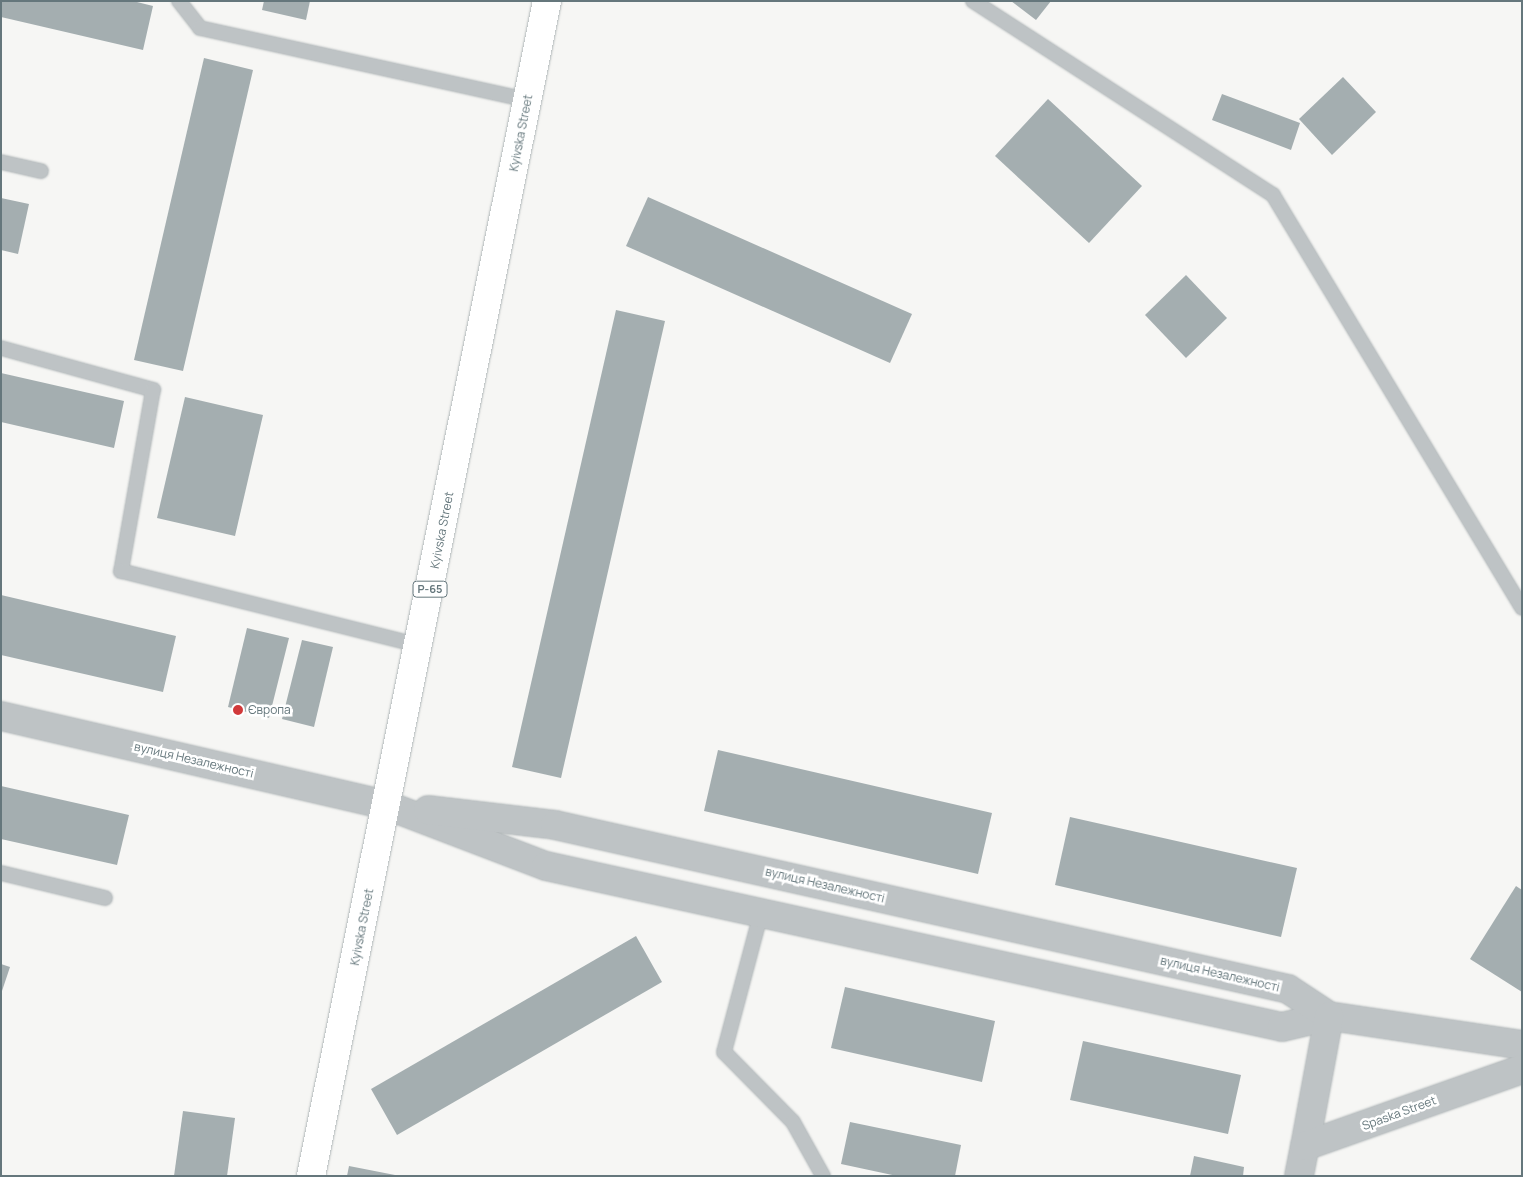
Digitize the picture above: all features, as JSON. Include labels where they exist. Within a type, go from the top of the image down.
[{"type":"main road","name":"Kyivska Street","points":[[311,1176],[547,1]]},
{"type":"street","name":"вулиця Незалежності","points":[[1,716],[386,805],[556,825],[1288,989],[1329,1016]]},
{"type":"street","name":"вулиця Незалежності","points":[[386,805],[546,866],[1282,1027],[1329,1016]]},
{"type":"street","points":[[1299,1176],[1329,1016],[1522,1045]]},
{"type":"street","name":"Spaska Street","points":[[1305,1146],[1522,1069]]},
{"type":"lane","points":[[179,1],[200,28],[528,100]]},
{"type":"lane","points":[[973,1],[1273,194],[1522,608]]},
{"type":"lane","points":[[1,162],[41,171]]},
{"type":"lane","points":[[1,348],[153,390],[121,571],[418,645]]},
{"type":"lane","points":[[1,873],[105,898]]},
{"type":"lane","points":[[761,913],[724,1052],[793,1122],[823,1176]]},
{"type":"building","points":[[1,1],[133,1],[153,6],[143,50],[1,17]]},
{"type":"building","points":[[264,1],[310,1],[306,20],[262,10]]},
{"type":"building","points":[[1011,1],[1051,1],[1036,20]]},
{"type":"building","points":[[204,58],[253,70],[183,371],[134,360]]},
{"type":"building","points":[[1343,77],[1376,112],[1332,155],[1299,119]]},
{"type":"building","points":[[1222,94],[1300,123],[1291,150],[1212,120]]},
{"type":"building","points":[[1048,99],[1142,186],[1089,243],[995,156]]},
{"type":"building","points":[[648,197],[912,314],[890,363],[626,246]]},
{"type":"building","points":[[1,198],[29,204],[18,254],[1,250]]},
{"type":"building","points":[[1186,275],[1227,318],[1186,358],[1145,315]]},
{"type":"building","points":[[616,310],[665,321],[561,778],[512,767]]},
{"type":"building","points":[[1,373],[124,401],[114,448],[1,422]]},
{"type":"building","points":[[185,397],[263,415],[235,536],[157,518]]},
{"type":"building","points":[[1,595],[176,636],[163,692],[1,655]]},
{"type":"building","points":[[247,628],[289,638],[269,718],[228,707]]},
{"type":"building","points":[[302,640],[333,647],[314,727],[282,719]]},
{"type":"building","points":[[718,750],[992,813],[978,874],[704,811]]},
{"type":"building","points":[[1,786],[129,815],[117,865],[1,839]]},
{"type":"building","points":[[1070,817],[1297,868],[1281,937],[1055,885]]},
{"type":"building","points":[[1516,886],[1522,890],[1522,992],[1470,959]]},
{"type":"building","points":[[636,936],[662,982],[397,1135],[371,1089]]},
{"type":"building","points":[[1,964],[10,967],[2,991],[1,991]]},
{"type":"building","points":[[845,987],[995,1021],[982,1082],[831,1048]]},
{"type":"building","points":[[1083,1041],[1241,1075],[1228,1134],[1070,1100]]},
{"type":"building","points":[[183,1111],[235,1118],[227,1176],[174,1176]]},
{"type":"building","points":[[850,1122],[961,1145],[955,1176],[897,1176],[841,1164]]},
{"type":"building","points":[[1194,1156],[1244,1167],[1243,1176],[1190,1176]]},
{"type":"building","points":[[349,1166],[395,1175],[395,1176],[347,1176]]},
{"type":"place","name":"Європа","points":[[238,710]]}]
